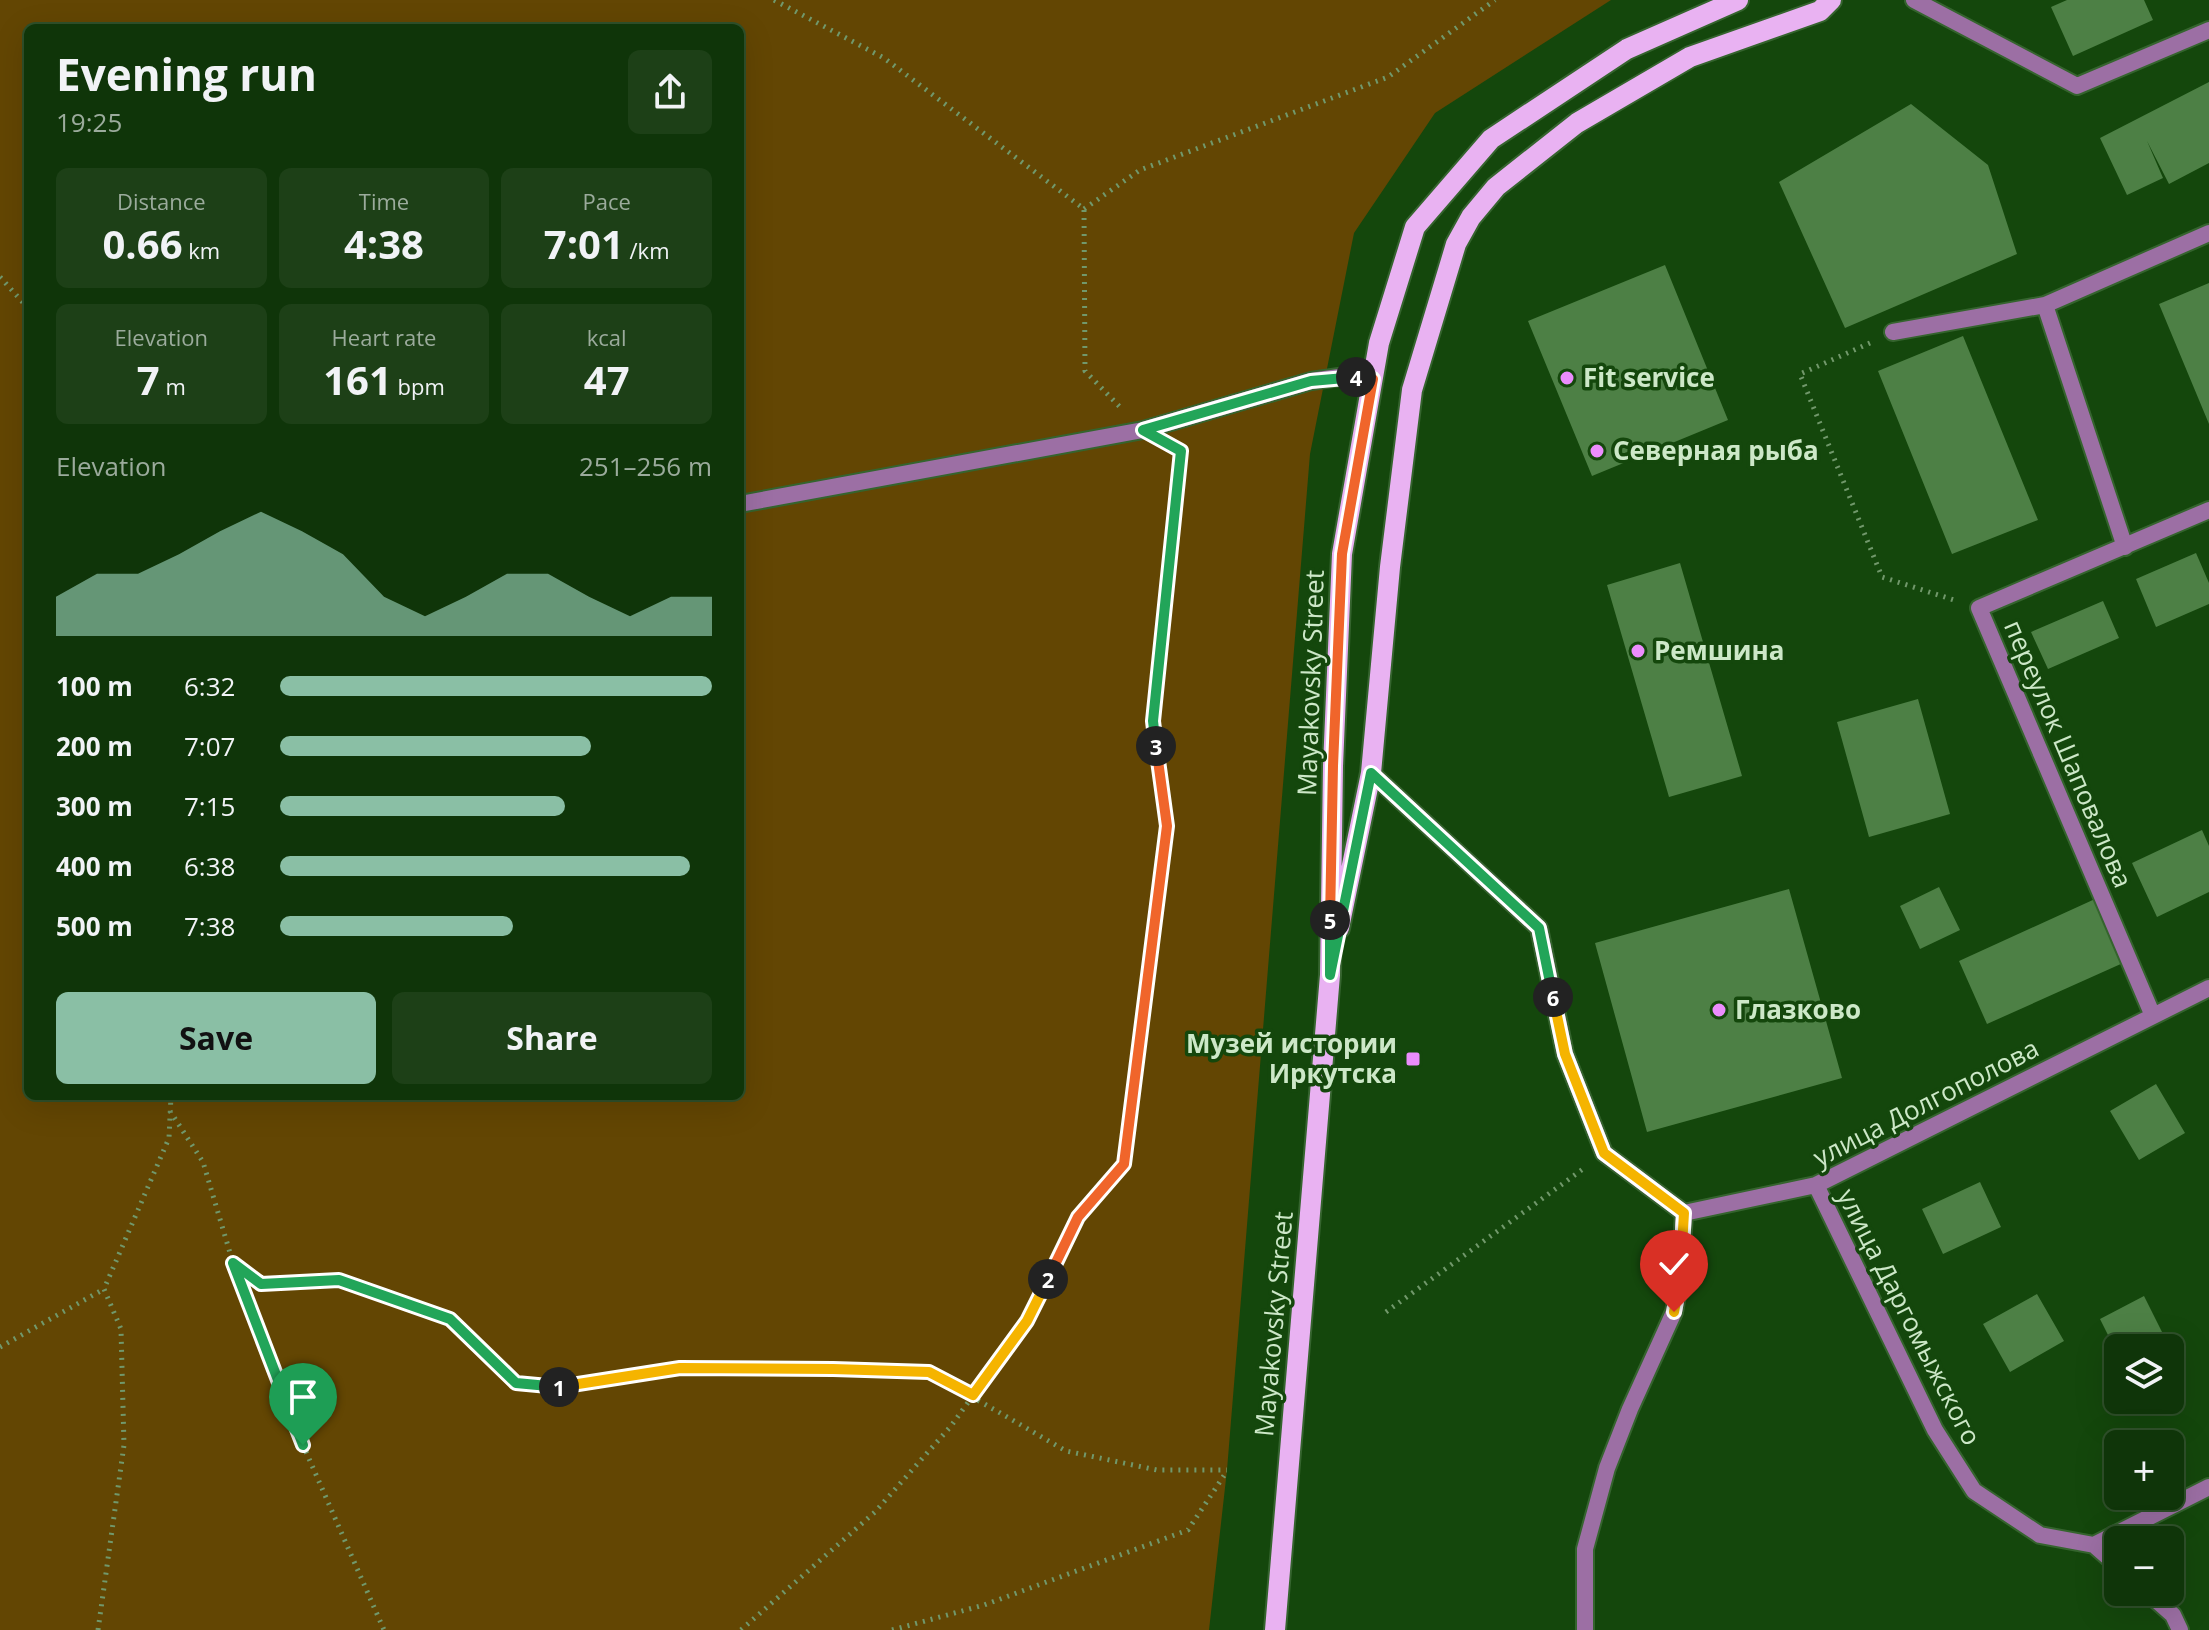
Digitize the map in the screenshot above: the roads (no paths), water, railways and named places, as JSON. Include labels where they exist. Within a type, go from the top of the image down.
[{"type":"main road","name":"Mayakovsky Street","points":[[1275,1630],[1330,975],[1333,766],[1342,554],[1379,343],[1415,227],[1491,139],[1627,49],[1738,0]]},
{"type":"main road","name":"Mayakovsky Street","points":[[1330,975],[1371,773],[1390,567],[1412,390],[1456,244],[1471,217],[1496,187],[1577,123],[1690,57],[1820,11],[1831,0]]},
{"type":"street","points":[[1914,0],[2077,86],[2209,30]]},
{"type":"street","points":[[1893,332],[2045,305],[2209,233]]},
{"type":"street","points":[[2045,305],[2125,547]]},
{"type":"street","points":[[744,503],[1143,430],[1311,381],[1346,376],[1373,379]]},
{"type":"street","name":"переулок Шаповалова","points":[[2153,1016],[1979,608],[2209,510]]},
{"type":"street","points":[[1371,773],[1539,928],[1565,1054],[1604,1153],[1684,1213],[1680,1279],[1674,1312],[1607,1468],[1585,1549],[1585,1630]]},
{"type":"street","name":"улица Долгополова","points":[[1684,1213],[1816,1185],[2209,988]]},
{"type":"street","name":"улица Даргомыжского","points":[[1816,1185],[1935,1430],[1974,1491],[2040,1535],[2094,1545]]},
{"type":"street","points":[[2104,1554],[2094,1545],[2209,1487]]},
{"type":"street","points":[[2163,1606],[2173,1615],[2180,1630]]},
{"type":"place","name":"Fit service","points":[[1567,378]]},
{"type":"place","name":"Северная рыба","points":[[1597,451]]},
{"type":"place","name":"Ремшина","points":[[1638,651]]},
{"type":"place","name":"Глазково","points":[[1719,1010]]},
{"type":"place","name":"Музей истории Иркутска","points":[[1413,1059]]}]
